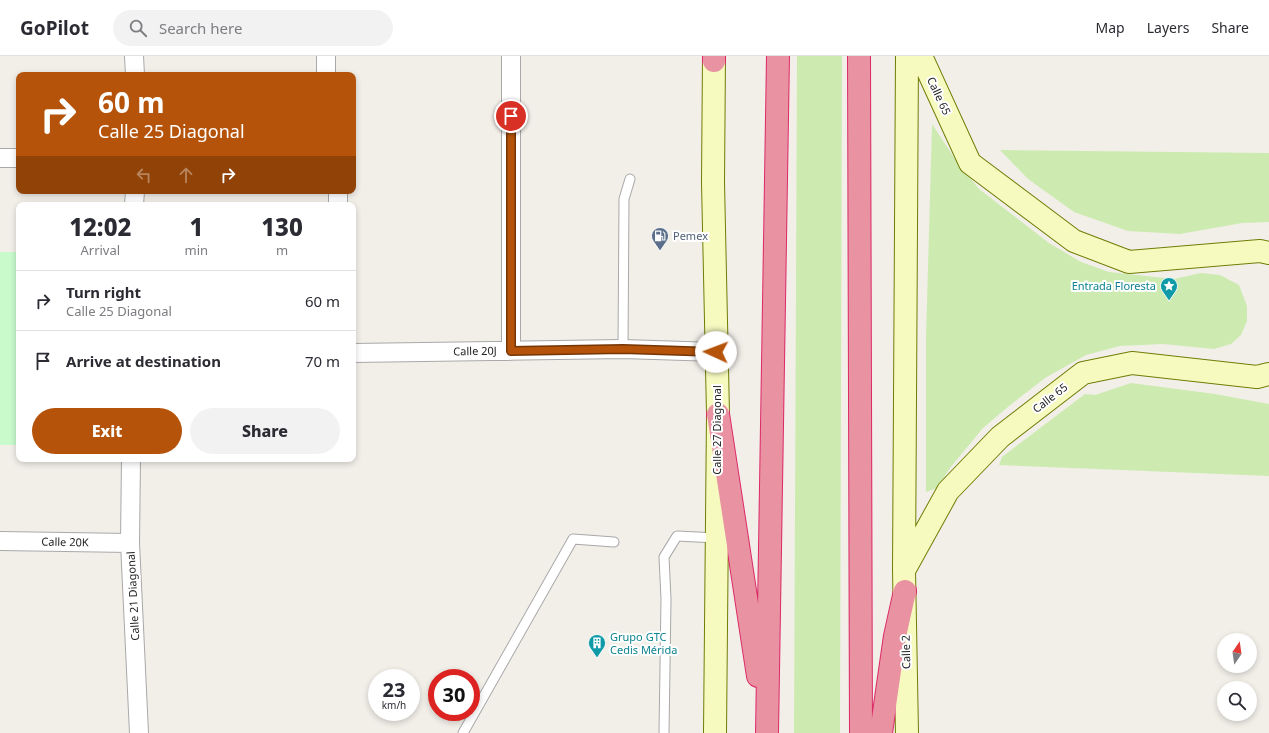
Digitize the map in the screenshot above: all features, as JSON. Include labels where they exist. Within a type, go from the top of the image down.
[{"type":"highway","points":[[767,733],[778,56]]},
{"type":"highway","points":[[860,56],[861,733]]},
{"type":"highway","points":[[718,414],[767,733]]},
{"type":"highway","points":[[881,733],[905,581]]},
{"type":"main road","name":"Calle 2","points":[[907,56],[905,581],[907,733]]},
{"type":"main road","name":"Calle 65","points":[[921,56],[970,163],[1074,240],[1129,262],[1260,251],[1269,253]]},
{"type":"main road","name":"Calle 27 Diagonal","points":[[714,58],[713,182],[718,414],[715,733]]},
{"type":"main road","name":"Calle 65","points":[[905,581],[948,491],[1000,438],[1083,372],[1132,363],[1257,377],[1269,374]]},
{"type":"street","points":[[134,56],[134,72]]},
{"type":"street","points":[[326,56],[326,72]]},
{"type":"street","points":[[511,56],[511,351]]},
{"type":"street","points":[[0,158],[16,158]]},
{"type":"street","name":"Calle 20J","points":[[356,353],[623,349],[716,352]]},
{"type":"street","name":"Calle 21 Diagonal","points":[[131,462],[130,543],[139,733]]},
{"type":"street","name":"Calle 20K","points":[[0,541],[130,543]]},
{"type":"lane","points":[[623,349],[624,199],[630,179]]},
{"type":"lane","points":[[664,733],[666,599],[664,557],[677,536],[717,538]]},
{"type":"lane","points":[[463,733],[573,539],[614,542]]},
{"type":"green space","points":[[797,56],[842,56],[840,733],[794,733]]},
{"type":"green space","points":[[932,124],[955,159],[979,189],[1049,243],[1081,262],[1109,272],[1174,279],[1201,273],[1220,275],[1239,285],[1247,306],[1247,321],[1241,335],[1231,344],[1214,349],[1163,344],[1120,346],[1086,355],[1045,378],[983,428],[950,468],[937,488],[926,492],[926,338]]},
{"type":"green space","points":[[1000,150],[1269,153],[1269,222],[1242,223],[1180,234],[1128,231],[1074,212],[1028,179]]},
{"type":"green space","points":[[0,252],[16,252],[16,445],[0,445]]},
{"type":"green space","points":[[1131,383],[1215,394],[1269,404],[1269,476],[999,465],[1002,457],[1085,394],[1095,395]]},
{"type":"place","name":"Pemex","points":[[660,251]]},
{"type":"place","name":"Entrada Floresta","points":[[1169,301]]},
{"type":"place","name":"Grupo GTC Cedis Mérida","points":[[597,658]]},
{"type":"route","points":[[511,116],[511,351],[623,349],[716,352]]}]
